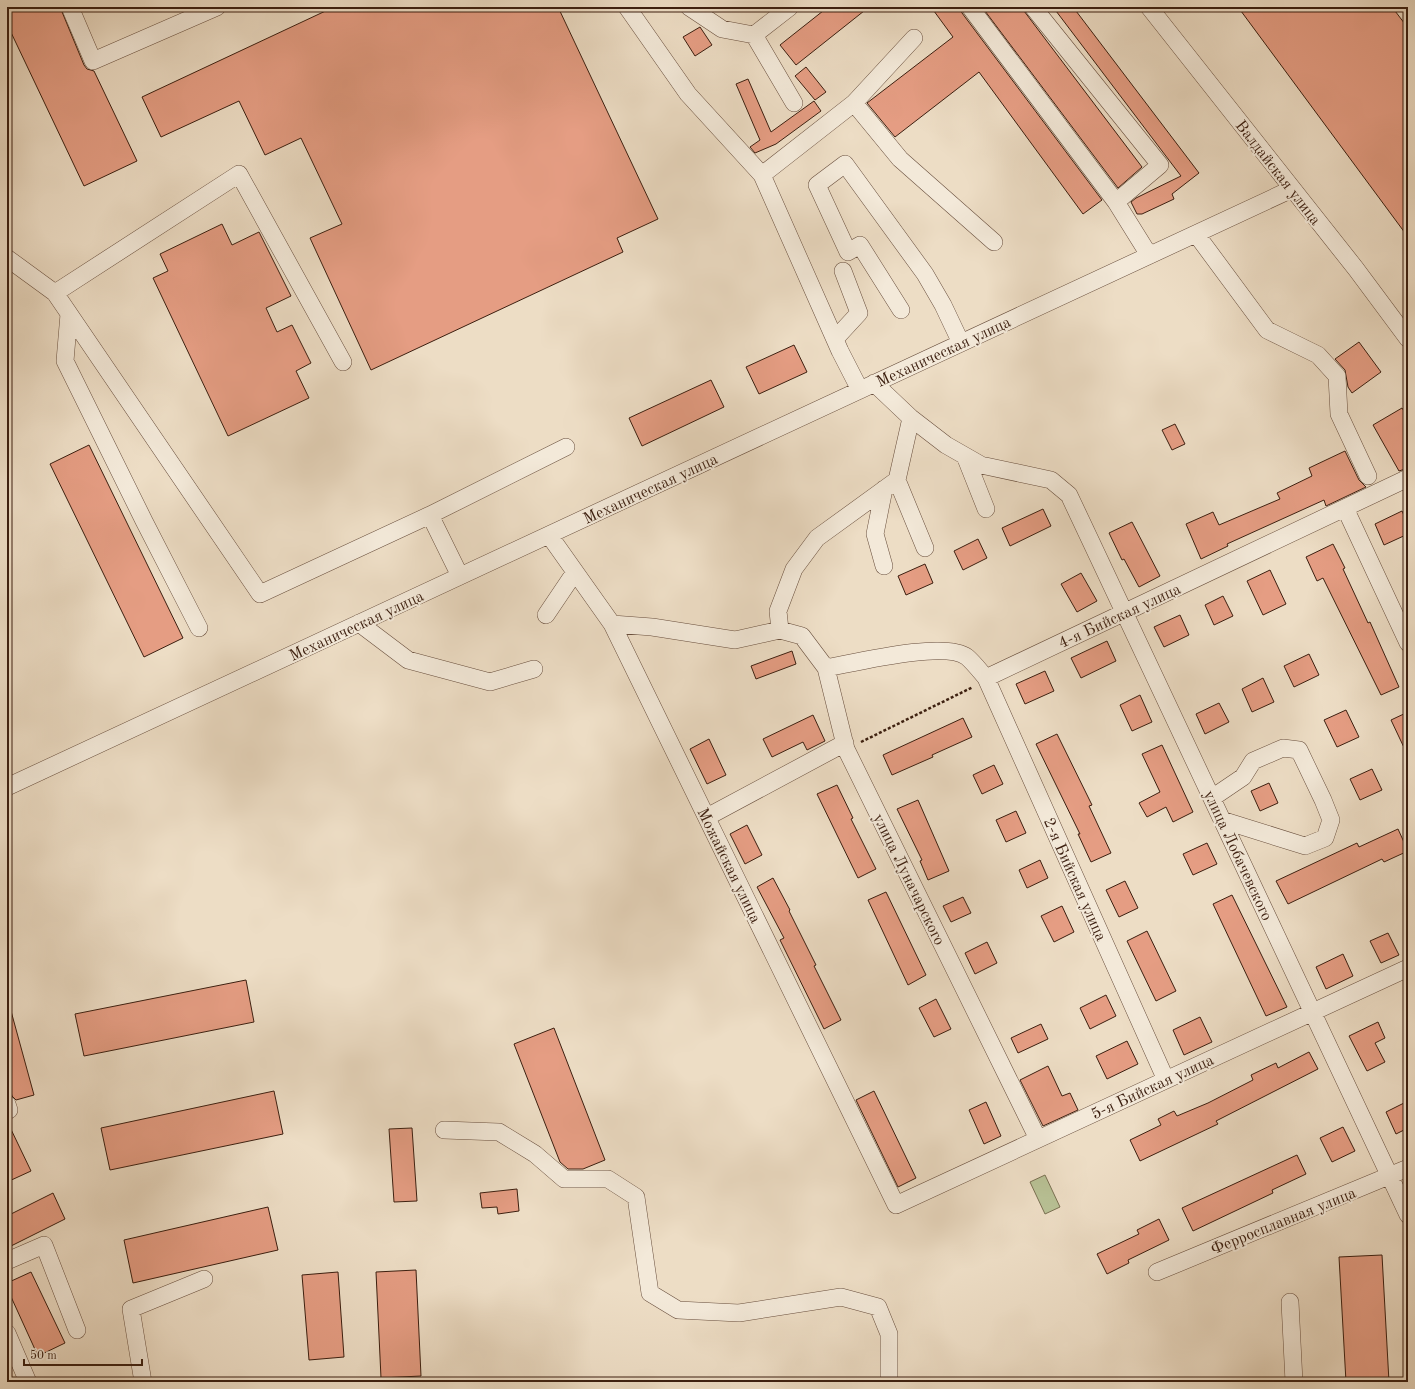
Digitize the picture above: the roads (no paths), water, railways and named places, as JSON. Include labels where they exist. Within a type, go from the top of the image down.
[{"type":"street","points":[[70,7],[93,62],[217,7]]},
{"type":"street","points":[[627,7],[688,94],[762,175],[835,339],[867,386],[946,445],[964,456],[986,509]]},
{"type":"street","points":[[689,7],[722,29],[754,35],[790,7]]},
{"type":"street","points":[[970,7],[1116,202],[1149,255]]},
{"type":"street","points":[[1033,7],[1160,166],[1116,202]]},
{"type":"street","name":"Валдайская улица","points":[[1149,7],[1408,339]]},
{"type":"street","points":[[754,35],[794,103]]},
{"type":"street","points":[[762,175],[854,103],[914,38]]},
{"type":"street","points":[[854,103],[900,159],[994,242]]},
{"type":"street","points":[[901,310],[860,245],[848,252],[817,185],[845,164],[924,274],[944,305],[961,343]]},
{"type":"street","points":[[55,293],[239,174],[343,362]]},
{"type":"street","name":"Механическая улица","points":[[7,787],[1292,189]]},
{"type":"street","points":[[1196,234],[1267,330],[1318,355],[1337,376],[1340,414],[1368,476]]},
{"type":"street","points":[[7,258],[55,293],[260,594],[430,515],[566,446]]},
{"type":"street","points":[[835,339],[859,313],[843,271]]},
{"type":"street","points":[[69,314],[65,361],[199,628]]},
{"type":"street","points":[[884,566],[875,534],[911,418]]},
{"type":"street","name":"улица Лобачевского","points":[[964,456],[981,465],[1051,480],[1069,495],[1408,1215]]},
{"type":"street","name":"4-я Бийская улица","points":[[987,679],[1408,478]]},
{"type":"street","points":[[890,485],[925,548]]},
{"type":"street","points":[[612,624],[652,627],[735,640],[780,630],[778,611],[794,569],[817,538],[890,485]]},
{"type":"street","points":[[1345,508],[1408,643]]},
{"type":"street","points":[[430,515],[460,576]]},
{"type":"street","name":"Можайская улица","points":[[549,535],[612,624],[896,1205]]},
{"type":"street","points":[[546,615],[575,572]]},
{"type":"street","points":[[359,623],[408,660],[490,682],[534,669]]},
{"type":"street","name":"улица Луначарского","points":[[780,630],[802,636],[826,668],[845,746],[1038,1139]]},
{"type":"street","points":[[826,668],[912,652],[942,651],[967,656],[987,679]]},
{"type":"street","name":"2-я Бийская улица","points":[[987,679],[1166,1080]]},
{"type":"street","points":[[706,817],[845,746]]},
{"type":"street","points":[[1212,798],[1243,777],[1253,761],[1283,748],[1299,750],[1331,820],[1325,838],[1305,846],[1222,820]]},
{"type":"street","name":"5-я Бийская улица","points":[[896,1205],[1408,968]]},
{"type":"street","points":[[7,1104],[9,1110],[7,1111]]},
{"type":"street","points":[[444,1130],[499,1132],[535,1154],[564,1179],[608,1179],[636,1197],[650,1293],[678,1310],[739,1313],[841,1297],[878,1307],[889,1334],[889,1382]]},
{"type":"street","name":"Ферросплавная улица","points":[[1157,1272],[1408,1168]]},
{"type":"street","points":[[7,1261],[44,1245],[77,1330]]},
{"type":"street","points":[[143,1382],[131,1309],[204,1279]]},
{"type":"street","points":[[1290,1302],[1294,1382]]},
{"type":"street","points":[[7,1333],[28,1382]]}]
